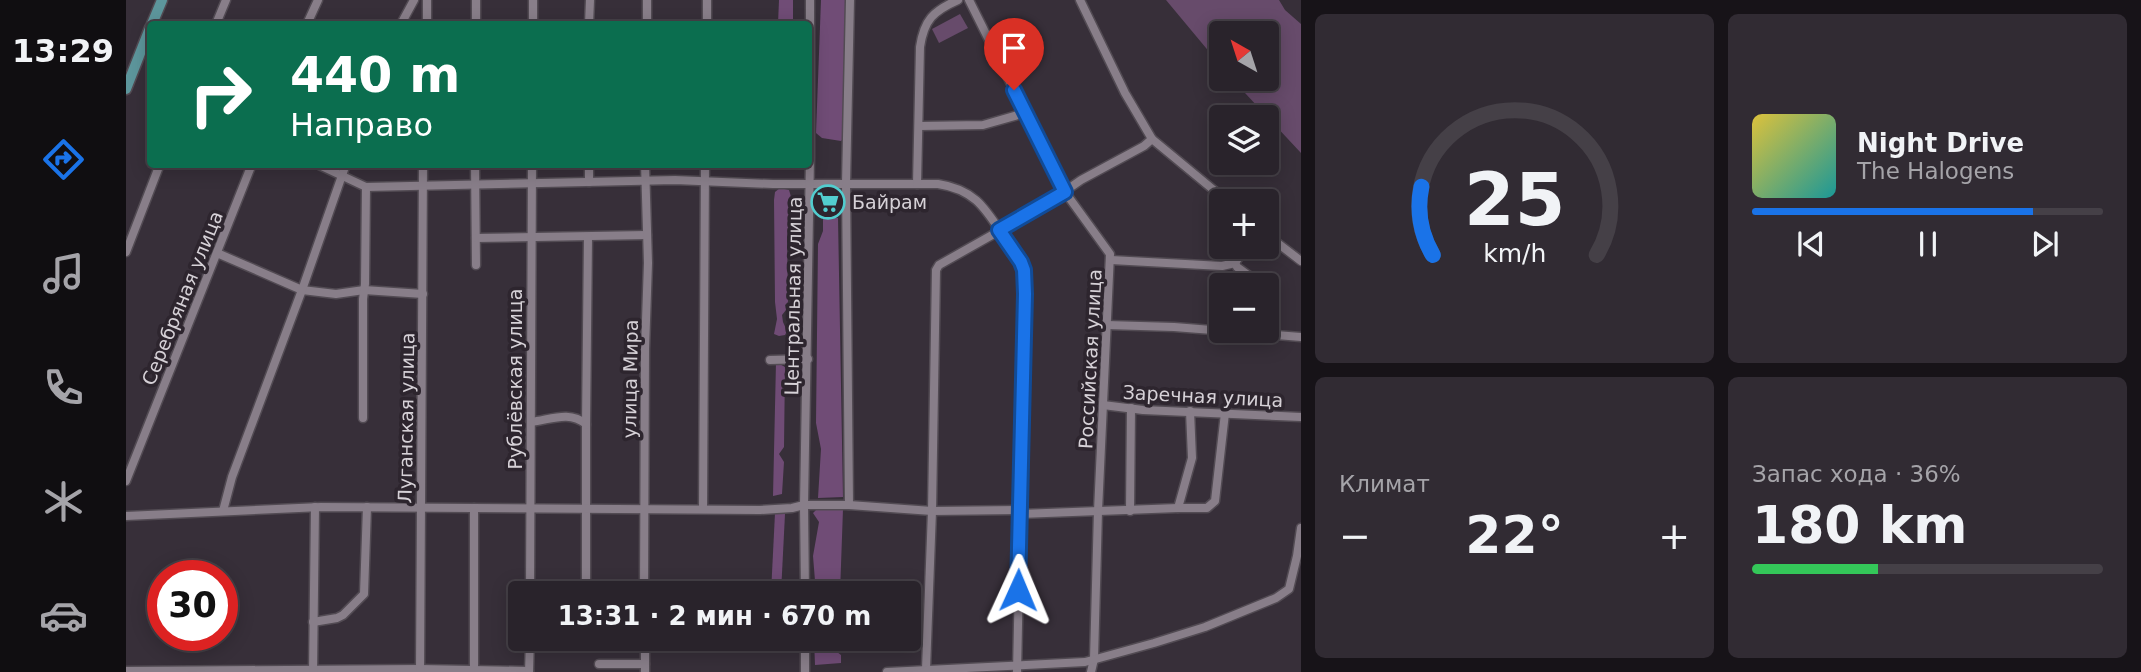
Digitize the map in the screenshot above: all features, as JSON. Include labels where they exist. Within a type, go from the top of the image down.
[{"type":"main road","points":[[153,21],[162,0]]},
{"type":"main road","points":[[126,89],[147,37]]},
{"type":"street","points":[[217,21],[226,0]]},
{"type":"street","points":[[308,21],[317,0]]},
{"type":"street","points":[[403,21],[414,0]]},
{"type":"street","points":[[427,0],[427,21]]},
{"type":"street","points":[[476,0],[476,21]]},
{"type":"street","points":[[533,0],[533,21]]},
{"type":"street","points":[[589,21],[590,0]]},
{"type":"street","points":[[647,0],[647,21]]},
{"type":"street","points":[[706,21],[707,0]]},
{"type":"street","name":"Центральная улица","points":[[810,0],[810,21]]},
{"type":"street","points":[[849,505],[846,184],[850,0]]},
{"type":"street","points":[[918,184],[920,47],[923,30],[936,12],[958,0]]},
{"type":"street","name":"Российская улица","points":[[970,0],[1065,192],[1106,246],[1111,260],[1098,511],[1094,659],[1091,672]]},
{"type":"street","points":[[1080,0],[1125,93],[1152,139],[1212,189]]},
{"type":"street","points":[[920,126],[983,125],[1025,113]]},
{"type":"street","points":[[926,669],[936,282],[939,265],[1152,139]]},
{"type":"street","points":[[126,252],[158,168]]},
{"type":"street","name":"Серебряная улица","points":[[126,481],[250,168]]},
{"type":"street","points":[[325,168],[366,187],[644,180],[773,184],[938,184],[964,191],[982,206],[1024,270],[1017,669]]},
{"type":"street","points":[[223,511],[232,477],[345,168]]},
{"type":"street","name":"Луганская улица","points":[[420,670],[423,168]]},
{"type":"street","points":[[475,168],[477,265]]},
{"type":"street","name":"Рублёвская улица","points":[[530,581],[532,168]]},
{"type":"street","points":[[589,168],[589,182]]},
{"type":"street","name":"улица Мира","points":[[644,581],[647,235],[645,168]]},
{"type":"street","points":[[704,509],[705,168]]},
{"type":"street","name":"Центральная улица","points":[[805,581],[810,168]]},
{"type":"street","points":[[363,418],[362,299],[366,187]]},
{"type":"street","points":[[476,238],[647,235]]},
{"type":"street","points":[[586,581],[589,237]]},
{"type":"street","points":[[1279,244],[1301,261]]},
{"type":"street","points":[[217,253],[302,290],[336,294],[364,290],[423,294]]},
{"type":"street","points":[[1111,260],[1222,266],[1237,259]]},
{"type":"street","points":[[1235,262],[1245,273]]},
{"type":"street","points":[[1107,325],[1174,327],[1301,337]]},
{"type":"street","points":[[770,360],[808,359]]},
{"type":"street","name":"Заречная улица","points":[[1103,405],[1301,417]]},
{"type":"street","points":[[1130,511],[1132,408]]},
{"type":"street","points":[[1178,508],[1192,458],[1189,411]]},
{"type":"street","points":[[126,516],[315,507],[760,510],[804,505],[849,505],[932,511],[1020,512],[1207,509],[1215,501],[1225,413]]},
{"type":"street","points":[[531,422],[566,416],[583,421],[586,425]]},
{"type":"street","points":[[313,671],[315,507]]},
{"type":"street","points":[[313,622],[343,615],[364,593],[367,507]]},
{"type":"street","points":[[474,508],[474,671]]},
{"type":"street","points":[[887,672],[1017,669],[1085,662],[1205,627],[1276,598],[1289,589],[1301,527]]},
{"type":"street","points":[[130,671],[529,672],[530,651]]},
{"type":"street","points":[[805,651],[805,672]]},
{"type":"street","points":[[598,664],[645,668]]},
{"type":"shaded area","points":[[779,0],[793,0],[793,21],[778,21]]},
{"type":"shaded area","points":[[821,0],[847,0],[844,138],[841,141],[822,138],[816,133]]},
{"type":"shaded area","points":[[1166,0],[1279,0],[1285,10],[1301,24],[1301,153],[1279,129],[1279,105],[1256,105],[1243,91],[1279,91],[1279,21],[1209,21],[1209,52]]},
{"type":"shaded area","points":[[960,14],[968,28],[939,43],[932,29]]},
{"type":"shaded area","points":[[780,188],[789,190],[792,207],[787,237],[788,302],[782,315],[787,331],[785,335],[779,336],[774,334],[777,319],[774,200],[775,192]]},
{"type":"shaded area","points":[[823,217],[838,218],[843,497],[818,498],[821,449],[816,423],[818,244],[823,231]]},
{"type":"shaded area","points":[[776,362],[785,367],[784,447],[779,454],[784,462],[782,494],[773,496]]},
{"type":"shaded area","points":[[819,507],[843,509],[840,581],[815,581],[813,556],[819,522],[813,513]]},
{"type":"shaded area","points":[[775,513],[785,514],[782,581],[772,581]]},
{"type":"shaded area","points":[[814,651],[837,651],[841,655],[841,663],[815,665]]},
{"type":"place","name":"Байрам","points":[[828,202]]},
{"type":"route","points":[[1014,90],[1065,192],[999,230],[1024,270],[1018,590]]}]
